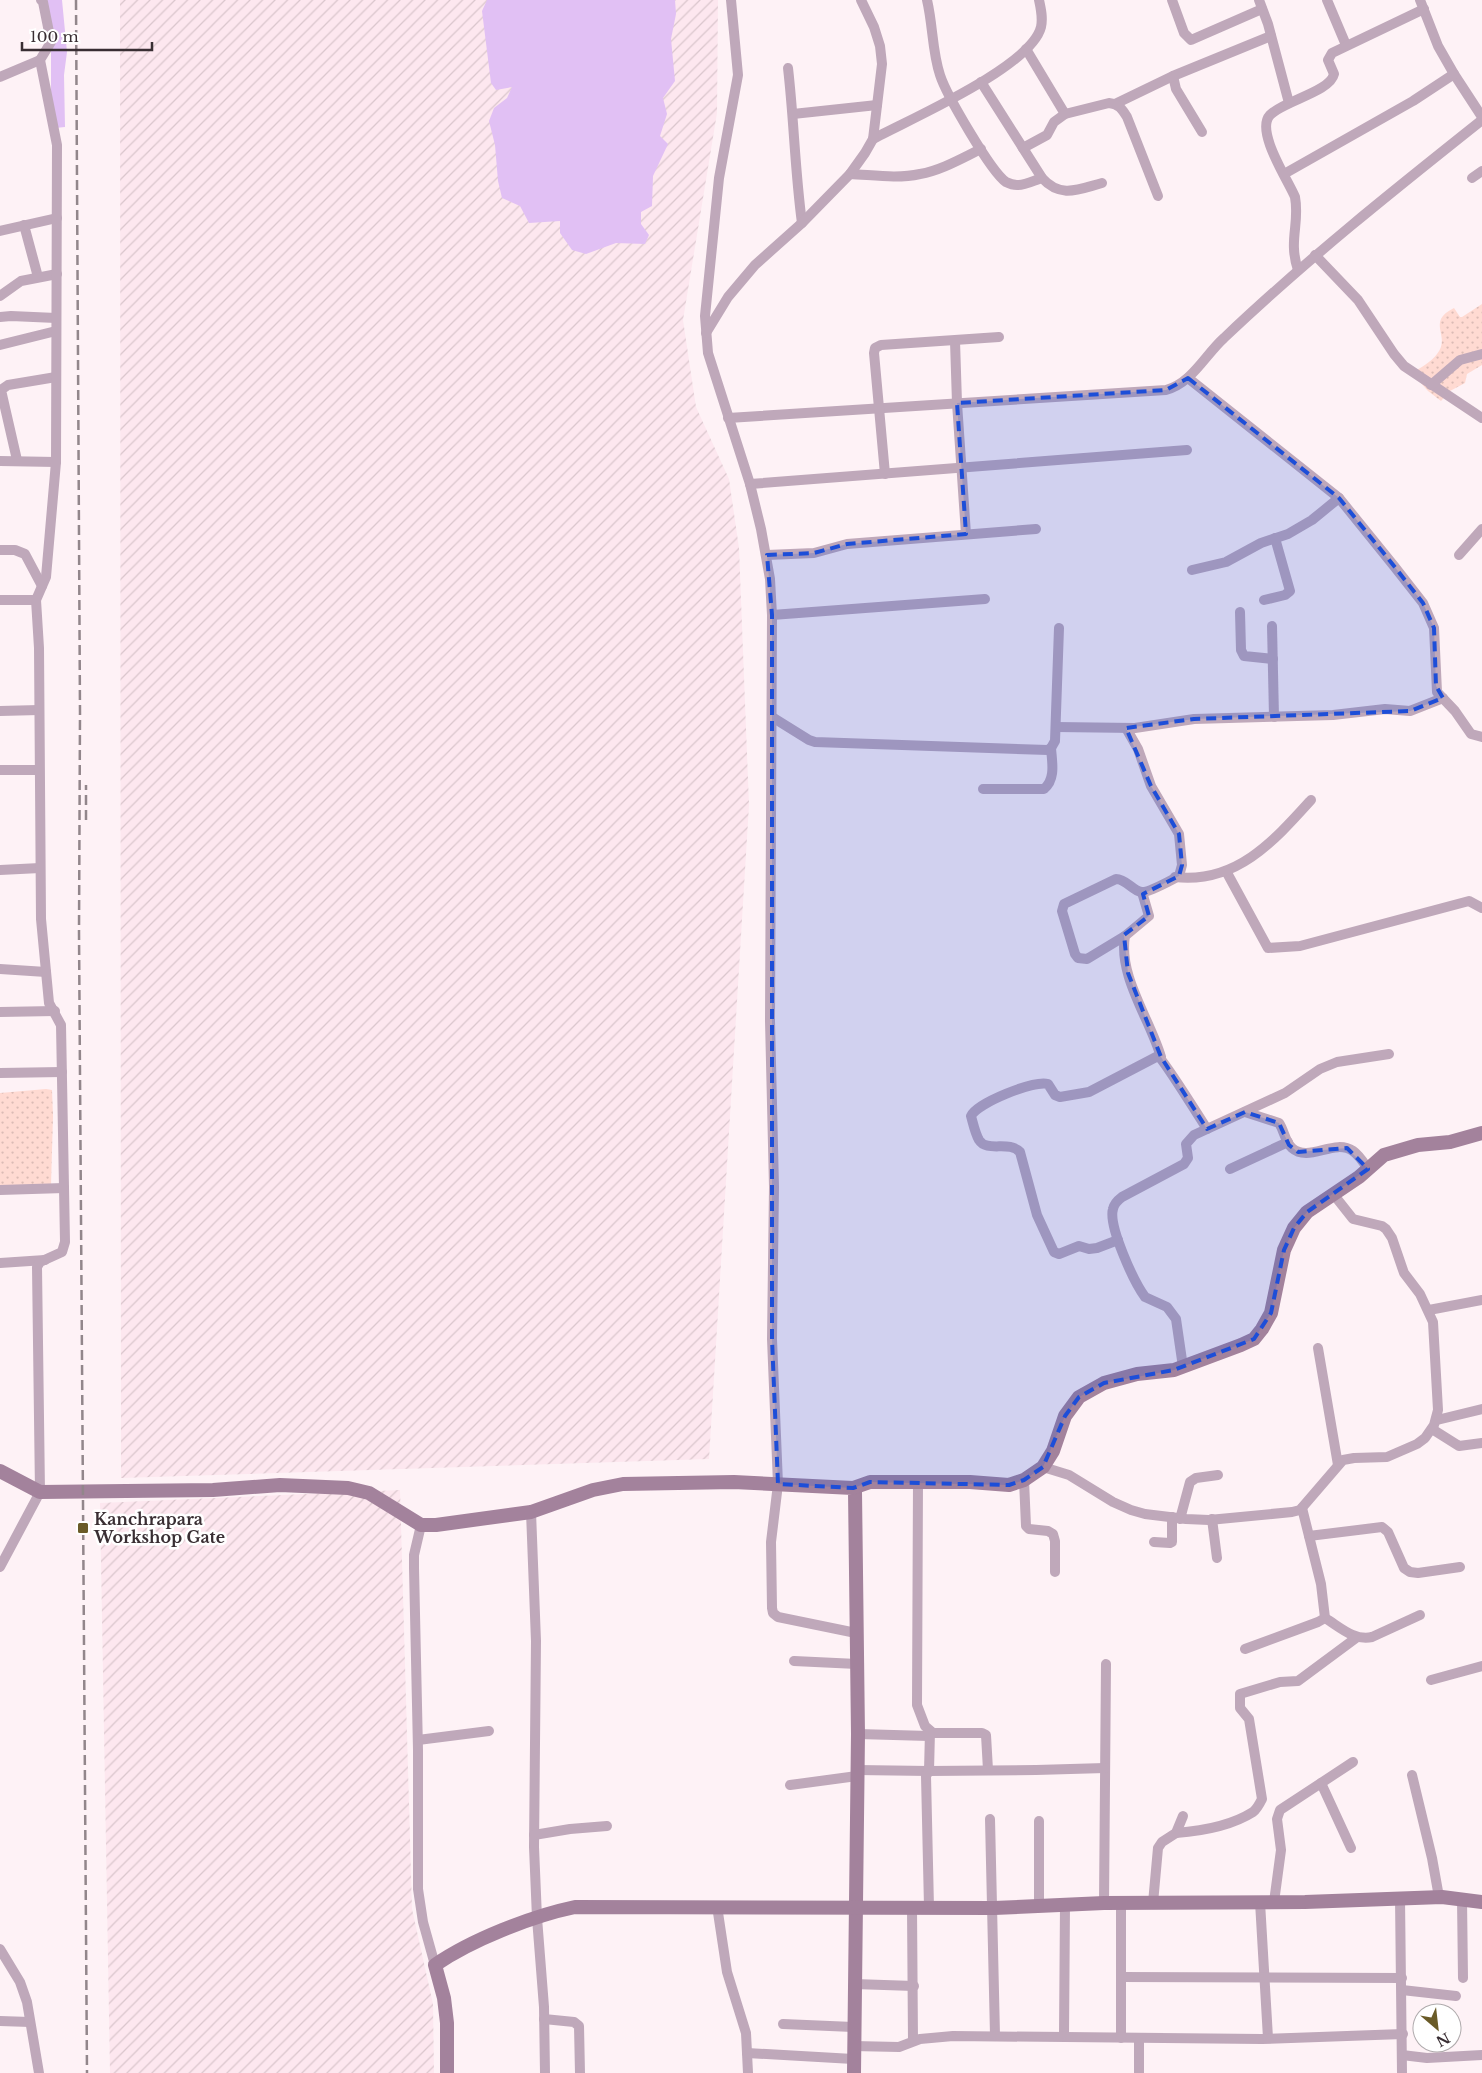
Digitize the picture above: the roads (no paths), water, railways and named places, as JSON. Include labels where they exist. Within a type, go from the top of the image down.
[{"type":"street","points":[[0,76],[40,60],[51,42],[41,0]]},
{"type":"street","points":[[731,0],[738,75],[719,178],[705,316],[708,353],[750,484],[767,555],[772,615],[770,1021],[774,1187],[772,1339],[778,1484],[771,1542],[772,1608],[773,1613],[778,1616],[856,1633]]},
{"type":"street","points":[[706,333],[728,297],[755,265],[802,223],[850,174],[866,153],[873,138],[882,64],[880,46],[874,27],[861,0]]},
{"type":"street","points":[[927,0],[935,56],[940,76],[950,98],[981,149],[1006,182],[1018,186],[1042,178]]},
{"type":"street","points":[[873,138],[981,82],[1026,49],[1041,27],[1042,14],[1038,0]]},
{"type":"street","points":[[1172,0],[1184,33],[1191,40],[1260,5],[1271,36],[1289,103]]},
{"type":"street","points":[[1326,0],[1346,45]]},
{"type":"street","points":[[728,418],[1174,388],[1188,378],[1216,345],[1315,255],[1482,118],[1438,46],[1422,4],[1328,56],[1334,74],[1330,82],[1289,103],[1270,115],[1266,121],[1265,131],[1269,145],[1291,188],[1296,206],[1292,241],[1298,270]]},
{"type":"street","points":[[1115,104],[1173,76],[1271,36]]},
{"type":"street","points":[[1026,49],[1065,114]]},
{"type":"street","points":[[0,1567],[40,1492],[37,1267],[45,1260],[62,1252],[65,1248],[61,1025],[49,1003],[41,919],[36,600],[46,577],[56,462],[57,146],[40,60]]},
{"type":"street","points":[[788,68],[793,114],[795,165],[802,223]]},
{"type":"street","points":[[1284,174],[1413,101],[1454,74]]},
{"type":"street","points":[[1173,76],[1176,89],[1202,132]]},
{"type":"street","points":[[981,82],[1049,186],[1064,191],[1072,191],[1102,183]]},
{"type":"street","points":[[1023,148],[1047,135],[1054,122],[1065,114],[1109,103],[1115,104],[1121,108],[1126,117],[1158,196]]},
{"type":"street","points":[[793,114],[877,105]]},
{"type":"street","points":[[850,174],[896,177],[921,174],[942,168],[981,149]]},
{"type":"street","points":[[1472,178],[1482,171]]},
{"type":"street","points":[[0,231],[57,218]]},
{"type":"street","points":[[24,225],[38,277]]},
{"type":"street","points":[[1315,255],[1358,300],[1400,362],[1410,372],[1482,418]]},
{"type":"street","points":[[0,296],[21,281],[57,274]]},
{"type":"street","points":[[0,317],[56,318]]},
{"type":"street","points":[[0,345],[56,331]]},
{"type":"street","points":[[885,474],[875,348],[881,345],[999,337]]},
{"type":"street","points":[[955,341],[957,404],[966,534]]},
{"type":"street","points":[[1431,385],[1460,360],[1482,354]]},
{"type":"street","points":[[17,460],[1,390],[8,385],[56,377]]},
{"type":"street","points":[[1188,378],[1340,498],[1423,603],[1436,638],[1436,686],[1439,695],[1452,706],[1470,734],[1482,738]]},
{"type":"street","points":[[750,484],[1187,450]]},
{"type":"street","points":[[0,461],[56,462]]},
{"type":"street","points":[[1192,570],[1229,561],[1261,543],[1304,525],[1340,498]]},
{"type":"street","points":[[767,555],[814,553],[847,544],[1036,528]]},
{"type":"street","points":[[1459,555],[1482,530]]},
{"type":"street","points":[[1264,600],[1285,595],[1290,591],[1275,538]]},
{"type":"street","points":[[0,550],[15,550],[25,554],[42,586]]},
{"type":"street","points":[[772,615],[984,599]]},
{"type":"street","points":[[0,600],[36,600]]},
{"type":"street","points":[[1240,612],[1241,650],[1244,656],[1273,659]]},
{"type":"street","points":[[1272,626],[1274,717]]},
{"type":"street","points":[[983,789],[1044,789],[1050,784],[1052,779],[1052,748],[1056,741],[1059,628]]},
{"type":"street","points":[[1056,727],[1126,728],[1146,727],[1194,719],[1333,716],[1385,710],[1410,711],[1443,698]]},
{"type":"street","points":[[0,711],[39,710]]},
{"type":"street","points":[[772,717],[815,742],[1043,750],[1052,748]]},
{"type":"street","points":[[1126,728],[1138,749],[1151,786],[1179,834],[1181,872],[1175,877],[1142,892]]},
{"type":"street","points":[[0,770],[39,770]]},
{"type":"street","points":[[1175,877],[1197,878],[1226,871],[1237,866],[1270,843],[1311,800]]},
{"type":"street","points":[[0,870],[40,868]]},
{"type":"street","points":[[1226,871],[1268,948],[1300,946],[1469,901],[1482,908]]},
{"type":"street","points":[[1119,879],[1142,892],[1149,916],[1125,936],[1087,959],[1078,958],[1065,923],[1062,907],[1064,904],[1119,879]]},
{"type":"street","points":[[1125,936],[1128,973],[1155,1037],[1161,1057],[1207,1129]]},
{"type":"street","points":[[0,969],[46,972]]},
{"type":"street","points":[[0,1012],[55,1011]]},
{"type":"street","points":[[1183,1367],[1176,1319],[1167,1307],[1145,1297],[1118,1240],[1112,1222],[1113,1208],[1116,1202],[1184,1164],[1188,1158],[1187,1141],[1194,1135],[1285,1093],[1320,1069],[1337,1062],[1389,1054]]},
{"type":"street","points":[[1118,1240],[1092,1249],[1079,1246],[1059,1254],[1054,1252],[1038,1215],[1020,1152],[1016,1147],[1008,1145],[988,1146],[983,1144],[979,1140],[972,1114],[978,1107],[997,1098],[1040,1083],[1048,1084],[1055,1095],[1060,1097],[1089,1092],[1155,1057],[1161,1057]]},
{"type":"street","points":[[0,1073],[62,1072]]},
{"type":"street","points":[[1244,1112],[1279,1123],[1292,1148],[1303,1153],[1347,1148],[1354,1151],[1368,1169]]},
{"type":"street","points":[[0,1471],[40,1492],[213,1490],[280,1486],[348,1488],[369,1493],[422,1525],[436,1525],[531,1512],[593,1490],[623,1484],[734,1482],[853,1488],[870,1482],[918,1481],[1009,1485],[1024,1480],[1043,1467],[1053,1451],[1065,1416],[1079,1397],[1104,1383],[1137,1374],[1174,1370],[1241,1346],[1254,1339],[1271,1313],[1284,1250],[1294,1228],[1306,1212],[1359,1177],[1384,1155],[1418,1145],[1450,1142],[1482,1133]]},
{"type":"street","points":[[1230,1169],[1288,1142]]},
{"type":"street","points":[[0,1190],[64,1188]]},
{"type":"street","points":[[1043,1467],[1078,1479],[1113,1502],[1130,1510],[1176,1518],[1212,1519],[1292,1512],[1302,1508],[1343,1460],[1387,1457],[1425,1438],[1435,1424],[1438,1410],[1433,1322],[1429,1310],[1420,1294],[1406,1278],[1392,1238],[1386,1229],[1382,1226],[1353,1219],[1334,1194]]},
{"type":"street","points":[[0,1263],[45,1260]]},
{"type":"street","points":[[1429,1310],[1482,1300]]},
{"type":"street","points":[[1318,1348],[1338,1465]]},
{"type":"street","points":[[1435,1424],[1482,1409]]},
{"type":"street","points":[[1435,1424],[1459,1446],[1482,1443]]},
{"type":"street","points":[[1154,1542],[1172,1542],[1176,1518],[1190,1482],[1196,1478],[1218,1475]]},
{"type":"street","points":[[1024,1480],[1026,1526],[1029,1530],[1048,1531],[1053,1534],[1056,1541],[1054,1572]]},
{"type":"street","points":[[918,1481],[915,1695],[919,1713],[930,1734],[929,1771],[926,1776],[929,1907]]},
{"type":"street","points":[[853,1488],[855,1491],[858,1734],[853,2059]]},
{"type":"street","points":[[1302,1508],[1321,1584],[1324,1618]]},
{"type":"street","points":[[531,1512],[536,1641],[534,1835],[545,2073]]},
{"type":"street","points":[[1212,1519],[1217,1558]]},
{"type":"street","points":[[422,1525],[414,1555],[418,1740],[418,1889],[423,1922],[444,1998],[447,2023],[446,2073]]},
{"type":"street","points":[[1309,1536],[1382,1527],[1388,1532],[1404,1568],[1410,1572],[1460,1567]]},
{"type":"street","points":[[1324,1618],[1356,1638],[1364,1639],[1420,1615]]},
{"type":"street","points":[[1246,1649],[1318,1622],[1324,1618]]},
{"type":"street","points":[[1278,1815],[1262,1799],[1249,1719],[1240,1708],[1240,1694],[1280,1682],[1298,1681],[1356,1638]]},
{"type":"street","points":[[794,1662],[857,1664]]},
{"type":"street","points":[[1104,1903],[1106,1664]]},
{"type":"street","points":[[1431,1680],[1482,1666]]},
{"type":"street","points":[[418,1740],[489,1731]]},
{"type":"street","points":[[858,1734],[984,1734],[987,1737],[988,1770]]},
{"type":"street","points":[[1274,1902],[1281,1850],[1278,1815],[1285,1805],[1353,1762]]},
{"type":"street","points":[[790,1785],[857,1773],[1105,1768]]},
{"type":"street","points":[[1412,1775],[1432,1858],[1439,1897]]},
{"type":"street","points":[[1321,1783],[1351,1848]]},
{"type":"street","points":[[1153,1903],[1158,1848],[1162,1842],[1176,1833],[1198,1831],[1225,1824],[1255,1811],[1262,1799]]},
{"type":"street","points":[[1176,1833],[1183,1816]]},
{"type":"street","points":[[990,1819],[994,1908],[995,2035]]},
{"type":"street","points":[[1039,1821],[1039,1906]]},
{"type":"street","points":[[534,1835],[570,1829],[607,1826]]},
{"type":"street","points":[[435,1964],[465,1946],[556,1911],[575,1907],[994,1908],[1104,1903],[1274,1902],[1439,1897],[1482,1902]]},
{"type":"street","points":[[1400,1898],[1402,2073]]},
{"type":"street","points":[[1462,1899],[1463,1978]]},
{"type":"street","points":[[1260,1902],[1268,2038]]},
{"type":"street","points":[[1121,1903],[1121,2038]]},
{"type":"street","points":[[1064,2036],[1065,1905]]},
{"type":"street","points":[[718,1906],[727,1972],[746,2033],[748,2073]]},
{"type":"street","points":[[912,1908],[914,2041]]},
{"type":"street","points":[[0,1949],[20,1982],[27,2002],[39,2073]]},
{"type":"street","points":[[1121,1977],[1402,1978]]},
{"type":"street","points":[[854,1984],[914,1986]]},
{"type":"street","points":[[1402,1990],[1456,1996]]},
{"type":"street","points":[[544,2019],[574,2022],[580,2026],[580,2073]]},
{"type":"street","points":[[0,2022],[30,2022]]},
{"type":"street","points":[[783,2024],[853,2027]]},
{"type":"street","points":[[747,2053],[853,2059],[889,2048],[899,2047],[914,2041],[953,2036],[1268,2038],[1403,2034]]},
{"type":"street","points":[[1139,2038],[1139,2073]]},
{"type":"street","points":[[1402,2056],[1426,2058],[1482,2055]]},
{"type":"railway","points":[[76,0],[80,713],[79,932],[87,2073]]},
{"type":"railway","points":[[86,785],[86,820]]},
{"type":"place","name":"Kanchrapara Workshop Gate","points":[[83,1528]]}]
